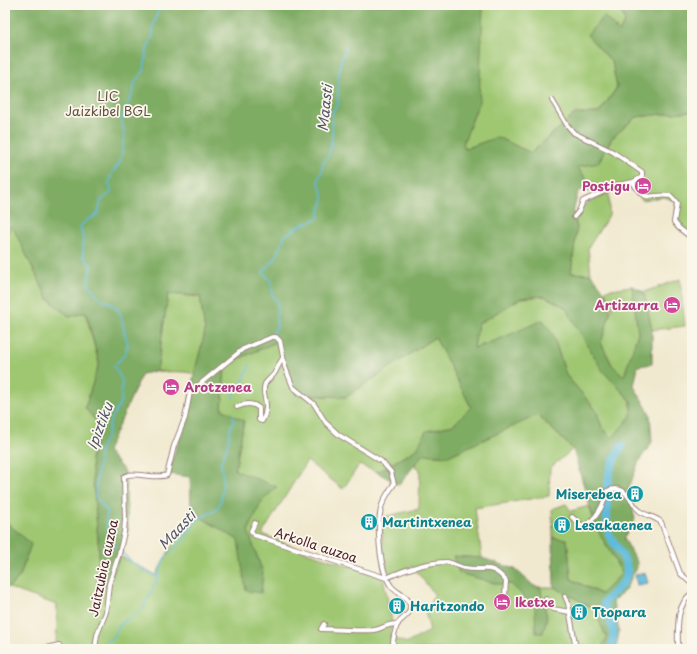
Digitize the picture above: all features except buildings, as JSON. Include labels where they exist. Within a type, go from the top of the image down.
[{"type":"street","points":[[552,100],[566,125],[574,133],[613,152],[642,172],[642,177],[633,182],[618,185],[583,201],[579,211],[574,217]]},
{"type":"street","points":[[633,182],[638,192],[644,196],[652,198],[664,195],[671,196],[677,203],[674,222],[678,228],[692,238]]},
{"type":"street","name":"Arkolla auzoa","points":[[190,392],[243,349],[264,339],[276,337],[280,341],[283,358],[293,387],[314,404],[326,423],[339,435],[381,460],[391,472],[394,484],[386,495],[381,507],[380,554],[386,578],[392,587],[407,598],[410,604],[410,611],[398,624],[392,649]]},
{"type":"street","points":[[237,407],[245,403],[255,404],[259,408],[259,420],[262,421],[266,414],[267,406],[264,391],[265,384],[274,374],[283,358]]},
{"type":"street","name":"Jaitzubia auzoa","points":[[95,649],[97,635],[106,612],[108,584],[119,554],[124,532],[124,477],[129,474],[147,476],[167,475],[174,446],[185,418],[190,392]]},
{"type":"street","points":[[572,517],[581,525],[586,525],[596,515],[604,501],[607,491],[614,488],[624,491],[640,512],[656,518],[661,522],[680,573],[692,584]]},
{"type":"street","name":"Arkolla auzoa","points":[[255,522],[251,531],[254,535],[386,578]]},
{"type":"street","points":[[386,578],[405,570],[448,562],[465,568],[488,567],[499,572],[506,581],[505,596]]},
{"type":"street","points":[[678,649],[679,612],[685,598],[692,593]]},
{"type":"street","points":[[565,596],[570,612],[576,649]]},
{"type":"street","points":[[546,599],[546,603],[553,609],[570,612]]},
{"type":"street","points":[[324,624],[321,629],[371,630],[376,630],[390,623],[398,624]]},
{"type":"street","points":[[41,649],[59,645],[61,649]]},
{"type":"green space","points":[[5,5],[618,5],[625,21],[619,32],[587,34],[612,62],[617,87],[599,113],[575,114],[531,153],[497,137],[465,149],[463,143],[479,102]]},
{"type":"green space","name":"LIC Jaizkibel BGL","points":[[5,5],[483,5],[479,102],[463,144],[465,149],[497,137],[531,153],[575,114],[599,113],[617,88],[612,62],[587,35],[604,16],[619,32],[625,21],[618,5],[692,5],[692,111],[636,117],[612,138],[598,163],[577,167],[586,178],[585,188],[578,192],[573,213],[577,227],[571,273],[591,274],[605,293],[610,307],[610,314],[601,343],[612,365],[624,376],[638,333],[632,286],[644,292],[652,330],[652,364],[638,366],[634,386],[650,414],[652,442],[639,461],[628,490],[635,519],[624,538],[638,564],[625,590],[613,602],[619,631],[616,649],[600,649],[607,638],[598,618],[601,612],[554,587],[553,538],[567,539],[571,579],[601,594],[622,573],[596,527],[573,449],[538,415],[448,456],[423,454],[399,485],[377,472],[417,449],[426,431],[453,425],[471,407],[435,337],[346,397],[296,395],[276,342],[225,365],[222,409],[244,421],[235,470],[277,487],[262,501],[248,531],[263,573],[261,593],[246,591],[238,540],[191,511],[190,477],[168,474],[176,448],[185,427],[194,374],[205,332],[200,296],[168,294],[157,371],[142,374],[107,451],[125,472],[128,530],[110,584],[101,590],[97,585],[99,551],[91,458],[101,427],[85,408],[99,363],[86,312],[70,317],[48,299],[12,226],[5,237]],"holes":[[[544,296],[565,307],[603,371],[631,401],[631,416],[612,438],[602,428],[596,410],[566,375],[553,335],[543,320],[497,340],[474,348],[478,324],[521,298]]]},
{"type":"green space","points":[[692,111],[692,235],[677,227],[676,201],[664,197],[642,200],[629,186],[609,190],[609,215],[588,248],[591,274],[571,273],[577,227],[573,213],[578,214],[583,206],[598,197],[596,192],[589,192],[585,188],[586,178],[576,166],[598,163],[612,138],[636,117]]},
{"type":"green space","points":[[12,225],[48,299],[70,317],[85,312],[99,363],[85,408],[101,427],[91,458],[99,551],[97,585],[118,555],[156,575],[191,511],[240,541],[263,573],[248,531],[262,501],[235,470],[244,421],[222,409],[225,365],[276,342],[296,395],[346,397],[435,337],[471,407],[453,425],[427,431],[417,449],[377,472],[359,465],[343,489],[307,461],[262,534],[309,553],[383,577],[382,517],[419,509],[420,469],[414,466],[423,454],[448,456],[537,415],[573,449],[550,468],[549,496],[475,508],[482,558],[453,556],[459,573],[498,584],[511,584],[547,617],[540,587],[554,587],[601,612],[598,618],[607,639],[600,649],[56,649],[57,605],[9,588],[20,576],[31,544],[5,521],[5,237]],"holes":[[[412,566],[435,595],[425,610],[430,631],[407,643],[390,637],[392,621],[383,577]]]},
{"type":"green space","points":[[680,279],[685,326],[652,330],[644,292]]},
{"type":"green space","points":[[632,286],[638,333],[624,377],[612,365],[601,343],[612,307],[605,290]]},
{"type":"green space","points":[[168,294],[200,297],[205,332],[194,374],[185,372],[157,371]]},
{"type":"green space","points":[[544,296],[565,307],[603,371],[631,401],[631,416],[612,439],[602,428],[596,410],[566,375],[553,335],[497,340],[473,348],[478,324],[521,298]]},
{"type":"green space","points":[[566,504],[571,511],[589,506],[596,527],[622,573],[601,594],[571,579],[567,539],[553,538],[552,509]]},
{"type":"green space","points":[[5,521],[31,544],[20,576],[9,588],[5,586]]},
{"type":"green space","points":[[453,556],[482,558],[515,569],[534,586],[540,587],[547,617],[543,633],[536,633],[535,608],[511,584],[498,584],[459,573]]},
{"type":"water","points":[[645,573],[648,583],[637,585],[635,575]]},
{"type":"waterway","name":"Ipiztiku","points":[[111,175],[119,164],[122,154],[124,133],[122,121],[123,114],[133,93],[135,82],[144,71],[147,49],[153,36],[153,27],[158,11],[164,5]]},
{"type":"waterway","name":"Maasti","points":[[322,170],[322,165],[331,149],[333,110],[338,106],[340,68],[346,47]]},
{"type":"waterway","name":"Maasti","points":[[272,335],[277,327],[276,318],[278,302],[272,294],[272,283],[263,272],[275,259],[285,235],[299,226],[319,217],[323,196],[318,180],[322,171]]},
{"type":"waterway","name":"Ipiztiku","points":[[111,176],[108,185],[111,187],[111,193],[101,200],[98,214],[87,220],[80,227],[83,238],[83,256],[91,265],[88,282],[97,295],[115,306],[119,311],[128,344],[125,354],[114,366],[122,380],[121,401],[110,422],[107,436],[100,450],[95,496],[107,511],[107,527],[113,544],[118,549]]},
{"type":"waterway","name":"Maasti","points":[[233,398],[233,393],[239,390],[250,365]]},
{"type":"waterway","name":"Maasti","points":[[104,649],[108,640],[114,637],[121,624],[133,615],[142,611],[156,582],[164,559],[184,539],[197,520],[217,509],[221,501],[223,483],[221,461],[227,447],[231,425],[234,422],[233,415]]},
{"type":"waterway","points":[[612,649],[614,637],[613,628],[604,603],[624,581],[627,567],[623,557],[609,534],[607,500],[608,480],[611,467],[622,446]]},
{"type":"waterway","name":"Ipiztiku","points":[[121,551],[138,566],[158,577]]},
{"type":"place","name":"Postigu","points":[[643,186]]},
{"type":"place","name":"Artizarra","points":[[672,305]]},
{"type":"place","name":"Arotzenea","points":[[171,387]]},
{"type":"place","name":"Miserebea","points":[[635,494]]},
{"type":"place","name":"Martintxenea","points":[[369,522]]},
{"type":"place","name":"Lesakaenea","points":[[562,525]]},
{"type":"place","name":"Iketxe","points":[[502,602]]},
{"type":"place","name":"Haritzondo","points":[[397,606]]},
{"type":"place","name":"Ttopara","points":[[579,612]]}]
